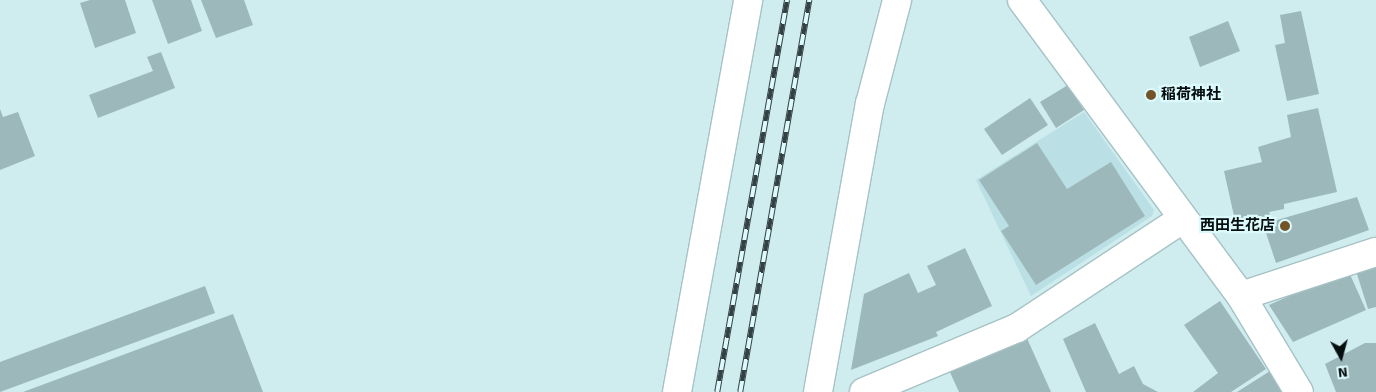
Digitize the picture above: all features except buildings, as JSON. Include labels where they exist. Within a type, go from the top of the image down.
[{"type":"street","points":[[678,392],[748,0]]},
{"type":"street","points":[[818,392],[870,104],[897,0]]},
{"type":"street","points":[[1022,0],[1182,219],[1241,296],[1299,392]]},
{"type":"street","points":[[864,392],[1017,328],[1182,219]]},
{"type":"street","points":[[1241,296],[1376,252]]},
{"type":"shaded area","points":[[1084,112],[1154,210],[1152,216],[1031,296],[976,180]]},
{"type":"railway","points":[[717,392],[787,0]]},
{"type":"railway","points":[[740,392],[809,0]]},
{"type":"place","name":"稲荷神社","points":[[1151,95]]},
{"type":"place","name":"西田生花店","points":[[1285,226]]}]
